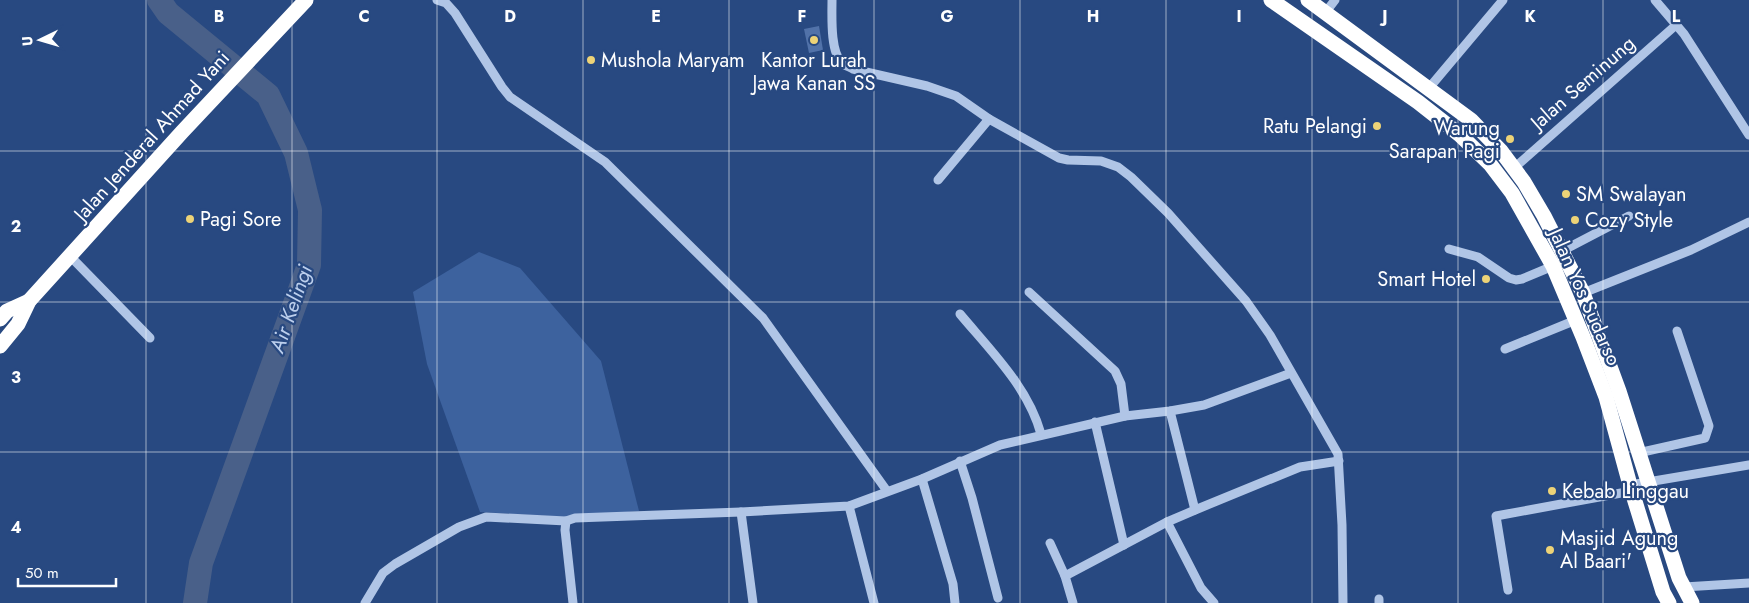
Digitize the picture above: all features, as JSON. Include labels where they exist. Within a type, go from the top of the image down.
[{"type":"highway","name":"Jalan Jenderal Ahmad Yani","points":[[0,346],[18,324],[29,301],[182,132],[306,0]]},
{"type":"highway","name":"Jalan Yos Sudarso","points":[[1271,0],[1418,102],[1460,135],[1490,164],[1512,193],[1553,266],[1606,397],[1631,488],[1666,598]]},
{"type":"highway","name":"Jalan Yos Sudarso","points":[[1308,0],[1471,120],[1514,168],[1544,216],[1583,293],[1619,391],[1679,578],[1692,603]]},
{"type":"highway","points":[[1530,224],[1544,216]]},
{"type":"highway","name":"Jalan Jenderal Ahmad Yani","points":[[0,319],[7,311],[29,301]]},
{"type":"highway","points":[[1666,598],[1684,587]]},
{"type":"street","points":[[437,0],[446,3],[455,13],[510,97],[605,162],[763,318],[887,491]]},
{"type":"street","points":[[832,0],[832,25],[836,53],[842,63],[853,69],[927,86],[956,96],[989,119],[1059,158],[1101,161],[1118,167],[1168,212],[1246,301],[1270,335],[1337,450],[1342,525],[1343,603]]},
{"type":"street","points":[[1326,13],[1336,0]]},
{"type":"street","points":[[1655,0],[1684,34],[1749,135]]},
{"type":"street","points":[[1429,88],[1501,1]]},
{"type":"street","name":"Jalan Seminung","points":[[1514,168],[1676,25]]},
{"type":"street","points":[[938,180],[989,119]]},
{"type":"street","points":[[1562,251],[1629,216]]},
{"type":"street","points":[[1583,293],[1691,250],[1749,222]]},
{"type":"street","points":[[1449,249],[1478,257],[1509,278],[1516,280],[1553,266]]},
{"type":"street","points":[[70,256],[150,338]]},
{"type":"street","points":[[1029,292],[1115,371],[1121,384],[1125,416]]},
{"type":"street","points":[[960,314],[1010,373],[1035,413],[1041,434]]},
{"type":"street","points":[[1504,349],[1576,320]]},
{"type":"street","points":[[1638,453],[1705,438],[1708,432],[1709,426],[1677,331]]},
{"type":"street","points":[[365,603],[384,573],[395,564],[459,526],[486,517],[566,521],[575,518],[849,506],[922,479],[1000,445],[1125,416],[1204,405],[1291,373]]},
{"type":"street","points":[[1170,411],[1195,510]]},
{"type":"street","points":[[1096,422],[1124,545]]},
{"type":"street","points":[[960,461],[972,498],[998,598]]},
{"type":"street","points":[[1065,576],[1167,522],[1195,510],[1300,467],[1339,461]]},
{"type":"street","points":[[1508,590],[1496,516],[1647,483],[1749,464]]},
{"type":"street","points":[[922,479],[953,584],[955,603]]},
{"type":"street","points":[[849,506],[874,603]]},
{"type":"street","points":[[741,512],[753,603]]},
{"type":"street","points":[[566,521],[565,530],[573,603]]},
{"type":"street","points":[[1167,522],[1201,588],[1214,603]]},
{"type":"street","points":[[1050,543],[1065,576],[1073,603]]},
{"type":"street","points":[[1684,587],[1749,583]]},
{"type":"shaded area","points":[[479,252],[520,268],[601,361],[639,511],[565,517],[480,512],[427,364],[413,292]]},
{"type":"building","name":"Kantor Lurah Jawa Kanan SS","points":[[819,26],[823,50],[809,53],[804,29]]},
{"type":"waterway","name":"Air Kelingi","points":[[159,0],[168,13],[268,95],[296,153],[310,210],[309,265],[201,563],[195,603]]},
{"type":"place","name":"Kantor Lurah Jawa Kanan SS","points":[[814,40]]},
{"type":"place","name":"Mushola Maryam","points":[[591,60]]},
{"type":"place","name":"Ratu Pelangi","points":[[1377,126]]},
{"type":"place","name":"Warung Sarapan Pagi","points":[[1510,139]]},
{"type":"place","name":"SM Swalayan","points":[[1566,194]]},
{"type":"place","name":"Pagi Sore","points":[[190,219]]},
{"type":"place","name":"Cozy Style","points":[[1575,220]]},
{"type":"place","name":"Smart Hotel","points":[[1486,279]]},
{"type":"place","name":"Kebab Linggau","points":[[1552,491]]},
{"type":"place","name":"Masjid Agung Al Baari'","points":[[1550,550]]}]
